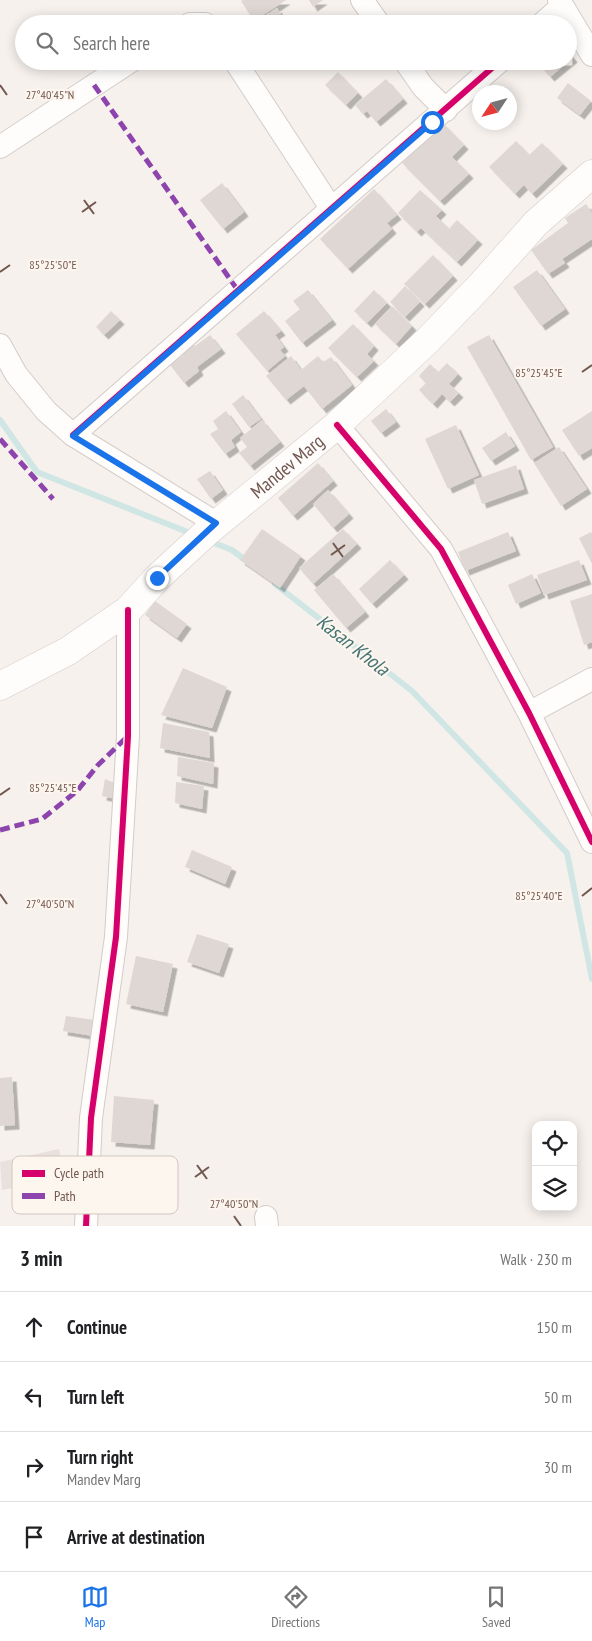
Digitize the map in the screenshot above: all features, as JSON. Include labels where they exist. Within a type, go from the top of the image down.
[{"type":"main road","name":"Mandev Marg","points":[[0,686],[68,651],[128,610],[157,578],[212,527],[337,425],[427,341],[480,286],[536,222],[592,174]]},
{"type":"street","points":[[362,0],[373,15]]},
{"type":"street","points":[[550,15],[560,3],[567,15]]},
{"type":"street","points":[[577,31],[592,55]]},
{"type":"street","points":[[0,147],[117,70]]},
{"type":"street","points":[[241,70],[331,208]]},
{"type":"street","points":[[411,70],[423,87],[446,110]]},
{"type":"street","points":[[73,436],[309,231],[331,208],[490,70]]},
{"type":"street","points":[[0,346],[16,374],[46,412],[73,436],[212,527]]},
{"type":"street","points":[[337,425],[441,549],[529,714],[592,842]]},
{"type":"street","points":[[89,1156],[91,1118],[116,937],[128,736],[128,610]]},
{"type":"street","points":[[529,714],[592,679]]},
{"type":"shaded area","points":[[59,1149],[60,1156],[27,1156]]},
{"type":"shaded area","points":[[12,1159],[12,1188],[2,1190],[0,1162]]},
{"type":"building","points":[[286,0],[263,15],[250,15],[241,1]]},
{"type":"building","points":[[309,0],[323,0],[313,7]]},
{"type":"building","points":[[277,8],[281,15],[266,15]]},
{"type":"building","points":[[544,70],[558,70],[550,77]]},
{"type":"building","points":[[338,72],[358,93],[346,105],[325,85]]},
{"type":"building","points":[[386,79],[403,99],[376,122],[367,111],[363,114],[355,105]]},
{"type":"building","points":[[568,83],[591,101],[580,115],[557,98]]},
{"type":"building","points":[[443,123],[464,145],[452,157],[469,174],[440,201],[402,163]]},
{"type":"building","points":[[516,141],[529,155],[542,143],[563,164],[532,194],[524,185],[515,194],[489,167]]},
{"type":"building","points":[[222,183],[244,212],[223,229],[200,200]]},
{"type":"building","points":[[374,189],[397,215],[387,223],[392,229],[348,269],[320,239]]},
{"type":"building","points":[[420,190],[442,210],[436,216],[449,229],[457,220],[478,240],[457,262],[421,228],[417,232],[398,213]]},
{"type":"building","points":[[586,204],[592,213],[592,239],[562,259],[565,263],[548,274],[531,250],[568,223],[565,218]]},
{"type":"building","points":[[433,255],[453,276],[425,304],[404,284]]},
{"type":"building","points":[[537,270],[565,309],[541,326],[513,287]]},
{"type":"building","points":[[405,286],[420,302],[405,317],[390,302]]},
{"type":"building","points":[[308,290],[332,320],[302,343],[285,321],[300,309],[293,301]]},
{"type":"building","points":[[374,290],[387,303],[367,323],[354,311]]},
{"type":"building","points":[[392,306],[412,326],[396,344],[375,324]]},
{"type":"building","points":[[111,311],[120,320],[104,335],[96,327]]},
{"type":"building","points":[[264,311],[281,331],[275,335],[284,347],[280,350],[285,356],[267,371],[236,334]]},
{"type":"building","points":[[353,324],[374,346],[367,354],[374,361],[357,377],[328,348]]},
{"type":"building","points":[[210,335],[221,349],[197,367],[199,371],[184,383],[170,365],[183,355],[180,351],[192,342],[195,346]]},
{"type":"building","points":[[489,335],[553,447],[531,460],[467,347]]},
{"type":"building","points":[[291,356],[301,370],[318,356],[323,362],[331,357],[352,385],[322,409],[304,386],[286,400],[266,376]]},
{"type":"building","points":[[447,363],[458,374],[449,384],[459,393],[450,402],[442,394],[433,404],[419,390],[426,383],[419,376],[430,364],[438,372]]},
{"type":"building","points":[[243,395],[261,419],[249,427],[232,404]]},
{"type":"building","points":[[386,409],[396,422],[381,433],[371,421]]},
{"type":"building","points":[[226,411],[241,432],[231,440],[235,447],[225,454],[210,434],[218,429],[213,421]]},
{"type":"building","points":[[592,411],[592,448],[579,456],[562,430]]},
{"type":"building","points":[[262,420],[280,442],[250,466],[239,453],[247,447],[240,438]]},
{"type":"building","points":[[456,425],[479,475],[448,489],[425,439]]},
{"type":"building","points":[[506,432],[515,446],[491,461],[482,448]]},
{"type":"building","points":[[559,447],[587,489],[561,506],[534,463]]},
{"type":"building","points":[[318,463],[333,481],[293,516],[278,498]]},
{"type":"building","points":[[516,465],[524,489],[482,504],[474,480]]},
{"type":"building","points":[[210,471],[223,490],[211,499],[197,479]]},
{"type":"building","points":[[328,490],[349,514],[333,528],[313,504]]},
{"type":"building","points":[[262,529],[301,556],[280,588],[240,560]]},
{"type":"building","points":[[343,529],[357,544],[313,584],[299,568]]},
{"type":"building","points":[[508,532],[516,551],[465,571],[458,552]]},
{"type":"building","points":[[591,532],[592,534],[592,564],[579,538]]},
{"type":"building","points":[[390,560],[404,575],[372,604],[359,589]]},
{"type":"building","points":[[579,560],[587,580],[544,595],[537,575]]},
{"type":"building","points":[[333,574],[365,612],[346,628],[314,590]]},
{"type":"building","points":[[532,574],[541,593],[516,604],[508,585]]},
{"type":"building","points":[[592,594],[592,642],[584,645],[570,601]]},
{"type":"building","points":[[155,601],[187,624],[177,638],[145,615]]},
{"type":"building","points":[[183,668],[227,687],[212,728],[161,715]]},
{"type":"building","points":[[163,723],[209,732],[210,758],[160,748]]},
{"type":"building","points":[[178,757],[214,763],[213,784],[177,776]]},
{"type":"building","points":[[105,779],[115,783],[116,799],[102,796]]},
{"type":"building","points":[[176,782],[204,786],[202,809],[175,803]]},
{"type":"building","points":[[192,850],[232,867],[225,884],[185,867]]},
{"type":"building","points":[[197,934],[229,944],[219,973],[187,962]]},
{"type":"building","points":[[136,956],[173,964],[163,1012],[126,1004]]},
{"type":"building","points":[[66,1016],[95,1020],[93,1036],[63,1031]]},
{"type":"building","points":[[12,1077],[15,1125],[0,1126],[0,1078]]},
{"type":"building","points":[[114,1096],[154,1100],[150,1145],[111,1142]]},
{"type":"waterway","name":"Kasan Khola","points":[[0,420],[37,472],[195,535]]},
{"type":"waterway","name":"Kasan Khola","points":[[209,541],[232,550],[248,562]]},
{"type":"waterway","name":"Kasan Khola","points":[[275,584],[412,691],[567,853],[592,979]]},
{"type":"marked path","points":[[94,85],[239,292]]},
{"type":"marked path","points":[[0,439],[53,499]]},
{"type":"marked path","points":[[0,830],[42,819],[77,791],[98,765],[128,736]]},
{"type":"cycle path","points":[[73,435],[490,70]]},
{"type":"cycle path","points":[[337,425],[441,549],[529,713],[592,842]]},
{"type":"cycle path","points":[[89,1156],[91,1118],[116,937],[128,736],[128,610]]},
{"type":"cycle path","points":[[86,1226],[87,1214]]},
{"type":"route","points":[[157,578],[216,523],[73,436],[309,231],[331,208],[432,122]]}]
